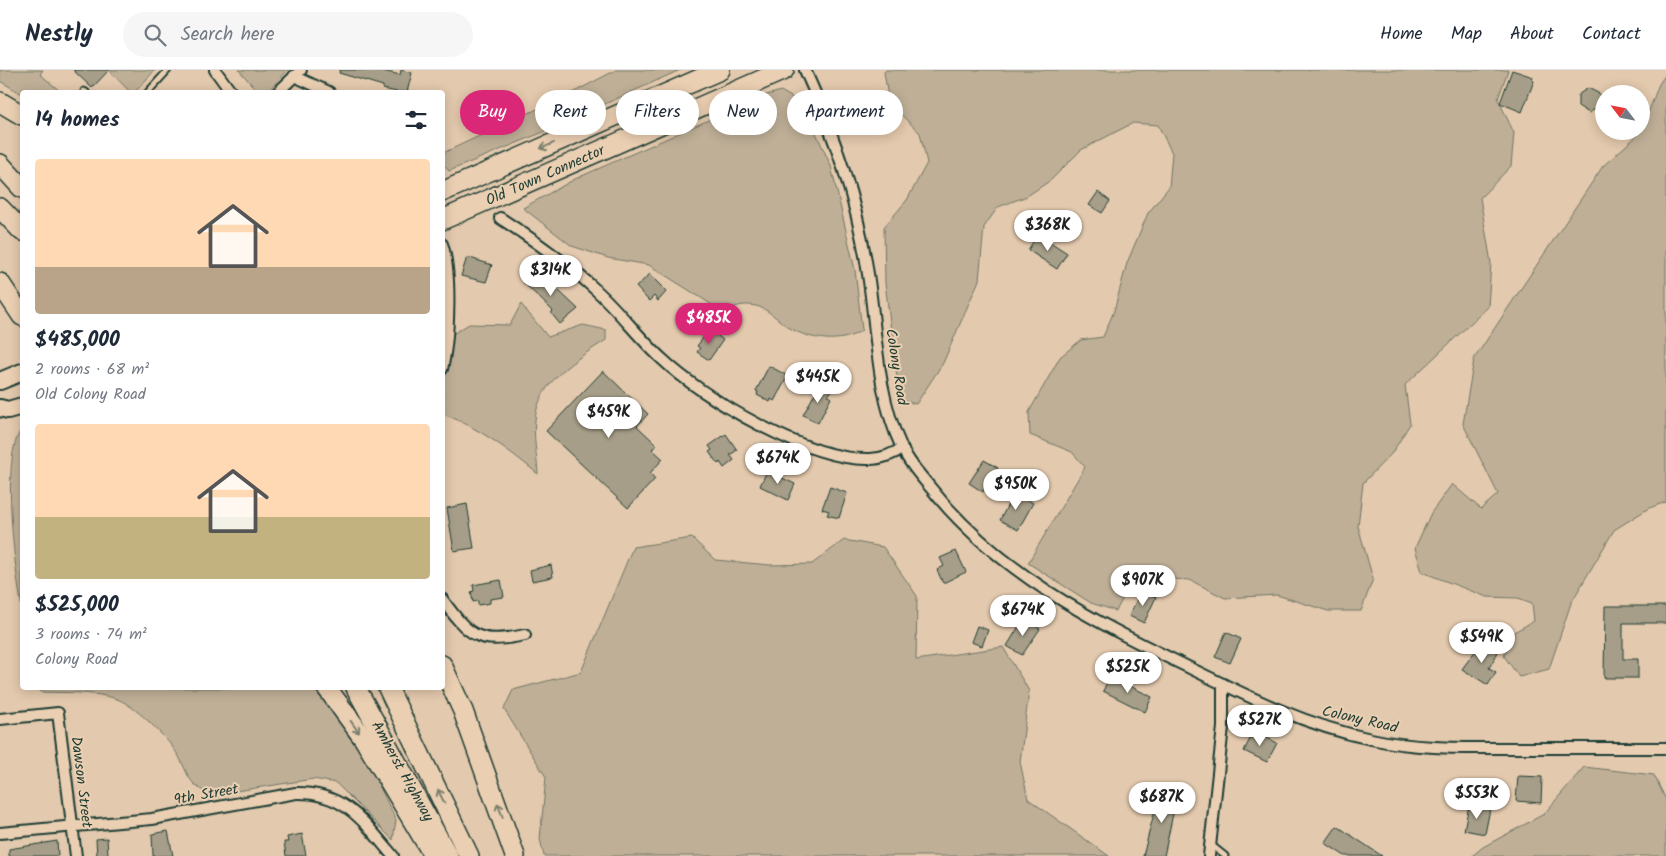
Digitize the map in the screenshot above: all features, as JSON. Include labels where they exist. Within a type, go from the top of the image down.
[{"type":"highway","name":"Old Town Connector","points":[[445,191],[720,70]]},
{"type":"highway","name":"Old Town Connector","points":[[445,219],[784,70]]},
{"type":"highway","points":[[0,102],[20,115]]},
{"type":"highway","points":[[0,164],[20,186]]},
{"type":"highway","points":[[0,208],[20,229]]},
{"type":"highway","points":[[0,283],[20,313]]},
{"type":"highway","points":[[445,672],[463,711],[515,856]]},
{"type":"highway","points":[[328,690],[364,739],[434,856]]},
{"type":"highway","name":"Amherst Highway","points":[[357,690],[448,856]]},
{"type":"highway","name":"Amherst Highway","points":[[389,690],[469,856]]},
{"type":"main road","points":[[0,382],[20,373]]},
{"type":"main road","points":[[0,408],[8,410],[20,407]]},
{"type":"street","points":[[215,70],[230,90]]},
{"type":"street","name":"Colony Road","points":[[805,70],[828,121],[859,222],[868,273],[881,380],[886,406],[902,449],[911,464],[947,509],[967,530],[1036,585],[1107,628],[1302,720],[1336,731],[1409,745],[1458,748],[1666,748]]},
{"type":"street","points":[[280,90],[297,73],[326,90]]},
{"type":"street","points":[[500,218],[566,265],[597,291],[661,359],[706,394],[754,421],[827,453],[870,459],[887,456],[902,449]]},
{"type":"street","points":[[445,260],[448,277],[445,344]]},
{"type":"street","points":[[445,602],[463,625],[478,637],[506,639],[525,635]]},
{"type":"street","points":[[1209,856],[1223,727],[1223,684]]},
{"type":"street","name":"Dawson Street","points":[[0,719],[58,713],[76,856]]},
{"type":"street","name":"9th Street","points":[[0,833],[152,819],[296,793],[312,792],[333,798],[351,810],[393,856]]},
{"type":"lane","points":[[150,90],[168,70]]},
{"type":"lane","points":[[1210,844],[1225,856]]},
{"type":"shaded area","points":[[0,70],[43,70],[40,74],[59,90],[20,90],[20,93],[0,81]]},
{"type":"shaded area","points":[[109,70],[155,70],[137,90],[128,90]]},
{"type":"shaded area","points":[[239,70],[288,70],[269,90],[256,90]]},
{"type":"shaded area","points":[[616,70],[680,70],[636,90],[616,90],[616,99],[606,104],[606,90],[578,90]]},
{"type":"shaded area","points":[[886,70],[1508,70],[1498,99],[1514,133],[1511,166],[1480,198],[1491,263],[1488,307],[1405,385],[1410,424],[1392,453],[1363,483],[1358,526],[1373,579],[1361,611],[1328,611],[1277,595],[1225,598],[1190,580],[1134,577],[1116,611],[1091,603],[1028,563],[1085,467],[1072,452],[1030,435],[1029,412],[1060,357],[1081,340],[1103,337],[1114,311],[1127,263],[1148,213],[1169,187],[1172,153],[1158,125],[1133,123],[1081,150],[1051,180],[1027,196],[998,207],[984,227],[979,280],[943,363],[916,404],[900,400],[885,283],[884,227],[907,200],[927,163],[920,133],[903,117],[903,90],[887,90],[884,72]]},
{"type":"shaded area","points":[[1666,74],[1666,502],[1649,508],[1614,530],[1571,603],[1549,669],[1519,677],[1504,656],[1514,632],[1534,621],[1532,603],[1518,598],[1487,597],[1422,572],[1415,548],[1431,513],[1452,484],[1481,509],[1498,494],[1463,424],[1474,359],[1603,166],[1632,140],[1650,140],[1650,108],[1659,84]]},
{"type":"shaded area","points":[[781,91],[787,95],[787,135],[817,135],[831,166],[855,270],[862,330],[854,335],[835,339],[815,338],[788,327],[769,312],[751,305],[743,305],[722,311],[649,265],[608,258],[572,246],[523,208],[575,179],[675,135],[699,135],[699,124],[709,120],[709,135],[777,135],[777,92]]},
{"type":"shaded area","points":[[535,110],[536,135],[449,171],[445,166],[445,152],[482,135],[525,135],[525,115]]},
{"type":"shaded area","points":[[521,304],[548,337],[583,325],[606,330],[606,340],[561,372],[543,394],[535,420],[538,474],[493,440],[469,425],[445,415],[445,339],[469,324],[510,325]]},
{"type":"shaded area","points":[[20,433],[20,595],[13,542],[10,487],[15,442]]},
{"type":"shaded area","points":[[692,538],[715,560],[770,565],[812,564],[844,540],[883,547],[917,596],[916,660],[1003,647],[1029,691],[1020,762],[1028,799],[1109,856],[544,856],[540,839],[546,777],[504,709],[513,690],[581,672],[633,547]]},
{"type":"shaded area","points":[[40,690],[315,690],[368,763],[396,820],[393,840],[336,783],[313,779],[211,795],[191,781],[179,757],[163,736],[124,702],[108,696],[40,692]]},
{"type":"shaded area","points":[[1584,767],[1654,775],[1666,800],[1666,856],[1472,856],[1483,847],[1544,814]]},
{"type":"building","points":[[73,70],[109,70],[92,88]]},
{"type":"building","points":[[340,70],[379,70],[400,75],[401,70],[412,73],[408,90],[388,90],[383,89],[383,86],[339,73]]},
{"type":"building","points":[[1512,70],[1533,77],[1532,80],[1534,81],[1522,112],[1500,103]]},
{"type":"building","points":[[1588,88],[1595,92],[1595,109],[1589,113],[1578,106],[1578,95]]},
{"type":"building","points":[[1098,192],[1110,201],[1102,213],[1089,205]]},
{"type":"building","points":[[1038,234],[1067,253],[1057,269],[1028,250]]},
{"type":"building","points":[[467,257],[492,265],[486,282],[461,276]]},
{"type":"building","points":[[537,270],[578,309],[560,324],[551,313],[553,311],[524,283]]},
{"type":"building","points":[[650,274],[667,291],[658,301],[654,296],[649,301],[636,287]]},
{"type":"building","points":[[710,329],[723,340],[709,360],[697,352],[700,348],[697,346]]},
{"type":"building","points":[[769,366],[788,376],[774,401],[771,399],[770,402],[757,395],[758,392],[756,391]]},
{"type":"building","points":[[603,371],[648,414],[637,426],[657,445],[652,449],[663,459],[650,473],[655,479],[628,508],[546,431]]},
{"type":"building","points":[[820,384],[832,390],[828,396],[831,398],[818,423],[803,415]]},
{"type":"building","points":[[726,434],[737,450],[730,455],[734,460],[724,468],[720,462],[718,464],[709,452],[712,450],[709,446]]},
{"type":"building","points":[[984,460],[998,468],[983,492],[969,483]]},
{"type":"building","points":[[767,471],[795,484],[788,500],[760,486]]},
{"type":"building","points":[[830,487],[847,493],[839,518],[827,515],[829,511],[822,509]]},
{"type":"building","points":[[1014,493],[1033,503],[1018,530],[1000,520]]},
{"type":"building","points":[[467,504],[474,548],[454,551],[447,508]]},
{"type":"building","points":[[956,551],[966,572],[943,583],[937,570],[944,566],[940,558]]},
{"type":"building","points":[[551,565],[553,577],[532,581],[530,570]]},
{"type":"building","points":[[501,580],[504,597],[490,599],[490,603],[478,605],[478,601],[473,602],[471,592],[474,591],[473,585]]},
{"type":"building","points":[[1141,591],[1156,597],[1144,623],[1129,616]]},
{"type":"building","points":[[1605,606],[1666,606],[1666,623],[1623,623],[1623,659],[1638,659],[1638,678],[1604,678]]},
{"type":"building","points":[[1024,618],[1040,629],[1022,655],[1007,646]]},
{"type":"building","points":[[977,626],[988,630],[982,646],[971,642]]},
{"type":"building","points":[[1226,632],[1241,639],[1230,663],[1215,657]]},
{"type":"building","points":[[1482,642],[1498,652],[1489,668],[1496,672],[1488,685],[1462,669]]},
{"type":"building","points":[[1110,676],[1152,697],[1145,712],[1103,691]]},
{"type":"building","points":[[1254,731],[1277,743],[1267,762],[1244,751]]},
{"type":"building","points":[[1518,776],[1542,777],[1541,803],[1516,801]]},
{"type":"building","points":[[1160,790],[1178,795],[1177,798],[1183,799],[1180,811],[1174,809],[1164,856],[1143,856]]},
{"type":"building","points":[[1469,805],[1490,809],[1485,834],[1464,830]]},
{"type":"building","points":[[1337,826],[1382,856],[1345,856],[1325,843]]},
{"type":"building","points":[[168,831],[173,856],[153,856],[152,834]]},
{"type":"building","points":[[302,834],[306,856],[286,856],[284,842],[288,842],[287,837]]},
{"type":"building","points":[[107,838],[108,855],[97,856],[96,839]]},
{"type":"building","points":[[57,841],[58,856],[9,856],[9,849]]}]
